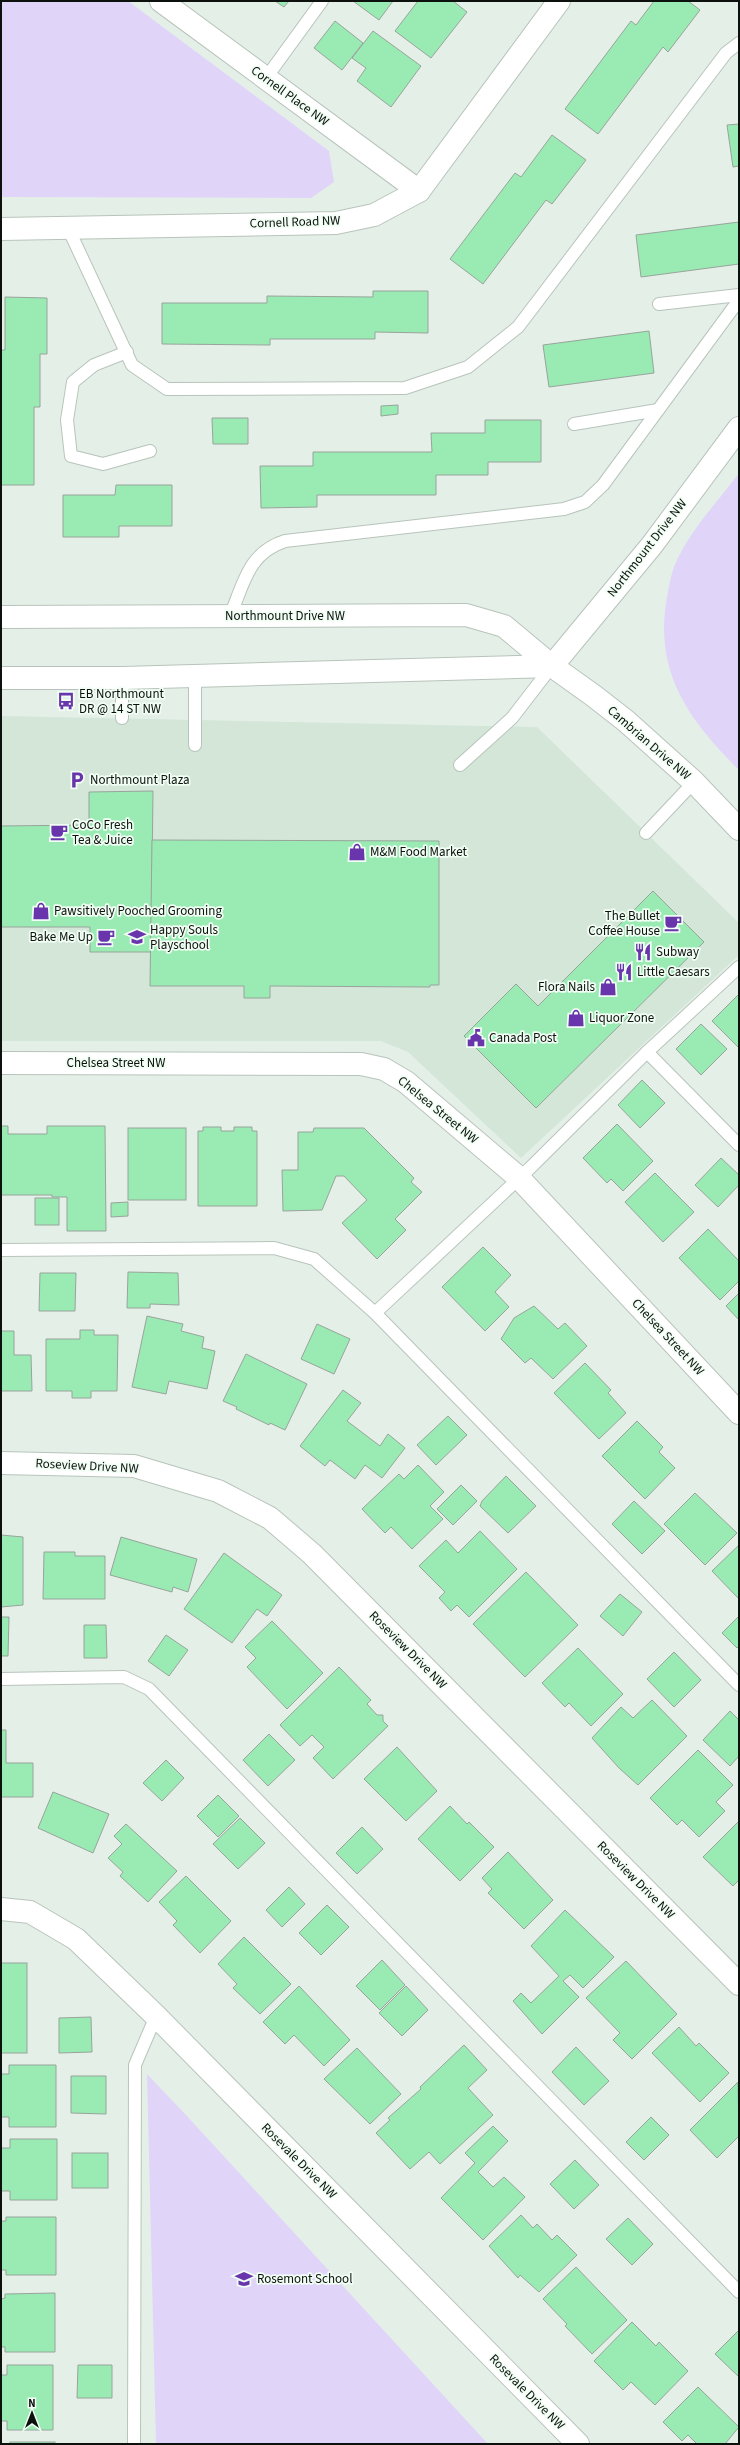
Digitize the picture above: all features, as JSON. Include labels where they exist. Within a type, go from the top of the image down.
[{"type":"street","name":"Cornell Place NW","points":[[161,1],[419,191]]},
{"type":"street","name":"Cornell Road NW","points":[[1,229],[336,223],[374,215],[419,191],[559,1]]},
{"type":"street","name":"Northmount Drive NW","points":[[1,617],[466,616],[504,626],[552,666],[652,545],[739,428]]},
{"type":"street","points":[[1,678],[122,678],[552,666]]},
{"type":"street","name":"Cambrian Drive NW","points":[[552,666],[626,721],[694,782],[739,829]]},
{"type":"street","name":"Chelsea Street NW","points":[[1,1062],[360,1064],[384,1069],[406,1082],[518,1177],[739,1413]]},
{"type":"street","name":"Roseview Drive NW","points":[[1,1463],[134,1466],[218,1491],[270,1518],[312,1554],[739,1984]]},
{"type":"street","name":"Rosevale Drive NW","points":[[1,1909],[30,1912],[76,1939],[156,2016],[578,2444]]},
{"type":"lane","points":[[266,78],[322,1]]},
{"type":"lane","points":[[68,228],[132,365],[167,389],[405,388],[468,367],[518,327],[726,53],[739,43]]},
{"type":"lane","points":[[660,304],[739,295]]},
{"type":"lane","points":[[230,616],[255,559],[269,547],[285,541],[564,509],[585,502],[603,484],[739,300]]},
{"type":"lane","points":[[127,352],[94,365],[73,382],[67,420],[71,456],[103,464],[150,451]]},
{"type":"lane","points":[[574,424],[658,410]]},
{"type":"lane","points":[[460,765],[512,718],[552,666]]},
{"type":"lane","points":[[195,675],[195,745]]},
{"type":"lane","points":[[122,678],[122,718]]},
{"type":"lane","points":[[646,833],[694,782]]},
{"type":"lane","points":[[375,1312],[739,966]]},
{"type":"lane","points":[[647,1052],[739,1145]]},
{"type":"lane","points":[[1,1250],[274,1248],[314,1259],[375,1312],[739,1685]]},
{"type":"lane","points":[[1,1679],[124,1677],[149,1689],[739,2292]]},
{"type":"lane","points":[[134,2444],[135,2065],[156,2016]]},
{"type":"shaded area","points":[[1,1],[128,1],[329,151],[334,182],[311,198],[1,197]]},
{"type":"shaded area","points":[[739,473],[739,770],[706,734],[680,696],[666,653],[664,629],[668,591],[676,561],[699,524]]},
{"type":"shaded area","points":[[1,716],[537,727],[739,923],[739,955],[521,1158],[408,1052],[381,1041],[1,1041]]},
{"type":"shaded area","name":"Rosemont School","points":[[147,2074],[186,2115],[488,2444],[156,2444]]},
{"type":"building","points":[[275,1],[289,1],[284,7]]},
{"type":"building","points":[[353,1],[393,1],[379,20]]},
{"type":"building","points":[[418,1],[453,1],[467,12],[431,58],[395,31]]},
{"type":"building","points":[[654,1],[688,1],[700,10],[668,52],[663,47],[598,134],[565,109],[631,21],[636,25]]},
{"type":"building","points":[[335,21],[363,43],[342,70],[314,48]]},
{"type":"building","points":[[373,31],[421,66],[391,107],[357,81],[366,68],[352,58]]},
{"type":"building","points":[[739,124],[739,166],[733,167],[727,125]]},
{"type":"building","points":[[552,135],[586,160],[552,204],[546,200],[483,284],[450,259],[515,173],[521,177]]},
{"type":"building","points":[[739,222],[739,264],[641,277],[636,235]]},
{"type":"building","points":[[373,291],[428,291],[428,333],[375,332],[375,339],[270,339],[270,345],[162,344],[162,303],[267,303],[267,296],[373,297]]},
{"type":"building","points":[[5,297],[47,298],[47,354],[40,354],[40,407],[34,407],[34,485],[1,485],[1,350],[5,350]]},
{"type":"building","points":[[649,331],[654,373],[549,387],[543,345]]},
{"type":"building","points":[[398,405],[398,414],[381,416],[381,406]]},
{"type":"building","points":[[212,418],[248,418],[248,444],[213,444]]},
{"type":"building","points":[[485,420],[541,420],[541,462],[488,462],[488,475],[436,475],[436,495],[317,495],[317,507],[261,508],[260,466],[313,466],[313,452],[432,452],[431,433],[485,433]]},
{"type":"building","points":[[116,485],[172,485],[172,526],[119,526],[119,537],[63,537],[63,495],[115,495]]},
{"type":"building","points":[[153,791],[151,952],[90,952],[90,927],[1,927],[1,826],[89,825],[89,792]]},
{"type":"building","points":[[152,840],[439,841],[439,985],[430,985],[430,987],[270,986],[270,998],[244,998],[244,986],[150,986]]},
{"type":"building","points":[[653,891],[704,942],[536,1108],[464,1036],[516,984],[538,1006]]},
{"type":"building","points":[[739,994],[739,1048],[712,1021]]},
{"type":"building","points":[[701,1024],[727,1049],[701,1075],[676,1049]]},
{"type":"building","points":[[642,1080],[665,1103],[640,1128],[618,1105]]},
{"type":"building","points":[[617,1124],[653,1161],[623,1191],[611,1179],[607,1183],[583,1158]]},
{"type":"building","points":[[1,1126],[8,1126],[8,1134],[47,1134],[47,1126],[105,1126],[106,1231],[67,1231],[67,1197],[52,1197],[52,1195],[1,1195]]},
{"type":"building","points":[[203,1127],[221,1127],[221,1131],[234,1131],[234,1127],[252,1127],[252,1131],[257,1131],[257,1206],[198,1206],[198,1131],[203,1131]]},
{"type":"building","points":[[128,1128],[186,1128],[186,1200],[128,1200]]},
{"type":"building","points":[[314,1128],[364,1128],[414,1178],[411,1182],[422,1192],[395,1219],[406,1230],[377,1259],[342,1223],[367,1200],[344,1176],[336,1176],[322,1210],[283,1211],[282,1170],[298,1170],[298,1132],[313,1132]]},
{"type":"building","points":[[721,1158],[739,1175],[739,1185],[718,1207],[695,1185]]},
{"type":"building","points":[[655,1173],[694,1212],[663,1242],[625,1202]]},
{"type":"building","points":[[35,1198],[59,1198],[59,1225],[35,1225]]},
{"type":"building","points":[[128,1202],[128,1216],[111,1217],[111,1203]]},
{"type":"building","points":[[708,1229],[739,1261],[739,1281],[720,1300],[679,1258]]},
{"type":"building","points":[[483,1247],[511,1275],[495,1292],[509,1307],[485,1331],[442,1287]]},
{"type":"building","points":[[128,1272],[178,1273],[179,1305],[150,1304],[150,1308],[127,1308]]},
{"type":"building","points":[[40,1273],[76,1273],[75,1311],[39,1311]]},
{"type":"building","points":[[739,1293],[739,1320],[726,1306]]},
{"type":"building","points":[[534,1306],[558,1329],[565,1323],[587,1346],[553,1379],[531,1358],[525,1363],[501,1339],[514,1318]]},
{"type":"building","points":[[147,1316],[183,1324],[181,1331],[204,1337],[202,1348],[215,1351],[207,1389],[169,1381],[166,1394],[132,1387]]},
{"type":"building","points":[[317,1324],[350,1339],[334,1374],[301,1359]]},
{"type":"building","points":[[80,1330],[94,1330],[94,1335],[118,1335],[117,1391],[91,1391],[91,1398],[72,1398],[72,1391],[46,1391],[46,1339],[80,1339]]},
{"type":"building","points":[[1,1331],[14,1331],[14,1355],[31,1355],[32,1391],[1,1391]]},
{"type":"building","points":[[246,1354],[307,1384],[285,1430],[270,1423],[269,1425],[223,1401]]},
{"type":"building","points":[[585,1363],[611,1390],[608,1393],[626,1413],[599,1439],[554,1393]]},
{"type":"building","points":[[343,1390],[361,1403],[347,1421],[380,1446],[388,1434],[405,1448],[382,1478],[365,1465],[355,1479],[330,1460],[325,1466],[300,1446]]},
{"type":"building","points":[[448,1416],[467,1435],[436,1465],[417,1445]]},
{"type":"building","points":[[637,1421],[663,1447],[659,1452],[675,1468],[645,1499],[602,1456]]},
{"type":"building","points":[[418,1465],[444,1492],[430,1506],[443,1519],[412,1549],[391,1527],[385,1533],[362,1509],[399,1474],[404,1479]]},
{"type":"building","points":[[506,1476],[536,1506],[508,1533],[480,1506],[482,1501]]},
{"type":"building","points":[[461,1485],[477,1501],[453,1525],[437,1509]]},
{"type":"building","points":[[695,1493],[737,1533],[705,1565],[664,1524]]},
{"type":"building","points":[[634,1501],[665,1531],[642,1554],[612,1524]]},
{"type":"building","points":[[480,1531],[517,1569],[469,1617],[457,1605],[451,1611],[439,1598],[445,1592],[419,1566],[446,1540],[458,1553]]},
{"type":"building","points":[[1,1535],[23,1537],[23,1605],[1,1607]]},
{"type":"building","points":[[121,1537],[197,1559],[188,1592],[173,1587],[172,1592],[110,1575]]},
{"type":"building","points":[[739,1545],[739,1599],[712,1571]]},
{"type":"building","points":[[44,1552],[75,1552],[75,1556],[105,1556],[105,1599],[43,1599]]},
{"type":"building","points":[[224,1553],[282,1595],[267,1616],[257,1609],[232,1643],[184,1609]]},
{"type":"building","points":[[526,1572],[578,1625],[525,1677],[473,1624]]},
{"type":"building","points":[[620,1594],[642,1612],[623,1636],[600,1616]]},
{"type":"building","points":[[739,1616],[739,1646],[737,1648],[722,1633]]},
{"type":"building","points":[[1,1617],[9,1617],[8,1656],[1,1656]]},
{"type":"building","points":[[272,1621],[323,1673],[287,1709],[247,1667],[256,1658],[245,1647]]},
{"type":"building","points":[[84,1625],[106,1625],[107,1658],[84,1658]]},
{"type":"building","points":[[166,1635],[188,1650],[169,1676],[148,1661]]},
{"type":"building","points":[[578,1648],[623,1694],[591,1726],[569,1703],[565,1707],[542,1683]]},
{"type":"building","points":[[674,1652],[701,1680],[674,1707],[647,1679]]},
{"type":"building","points":[[339,1667],[371,1700],[367,1704],[377,1715],[383,1715],[383,1721],[388,1726],[333,1779],[313,1758],[324,1747],[312,1735],[300,1746],[280,1725]]},
{"type":"building","points":[[652,1700],[687,1736],[638,1785],[619,1768],[592,1738],[621,1707],[633,1718]]},
{"type":"building","points":[[730,1711],[739,1720],[739,1756],[730,1766],[703,1740]]},
{"type":"building","points":[[1,1730],[6,1730],[6,1763],[33,1763],[33,1797],[1,1797]]},
{"type":"building","points":[[269,1734],[295,1760],[268,1786],[243,1760]]},
{"type":"building","points":[[397,1747],[437,1791],[406,1821],[364,1779]]},
{"type":"building","points":[[698,1750],[733,1785],[716,1802],[725,1811],[699,1837],[682,1820],[677,1825],[650,1798]]},
{"type":"building","points":[[166,1760],[184,1778],[162,1801],[143,1783]]},
{"type":"building","points":[[53,1792],[109,1814],[93,1853],[38,1828]]},
{"type":"building","points":[[218,1795],[239,1816],[218,1837],[197,1816]]},
{"type":"building","points":[[450,1806],[467,1824],[469,1822],[494,1847],[460,1881],[418,1839]]},
{"type":"building","points":[[240,1818],[265,1843],[238,1869],[213,1844]]},
{"type":"building","points":[[739,1821],[739,1880],[733,1886],[703,1857]]},
{"type":"building","points":[[126,1824],[177,1871],[148,1902],[120,1876],[123,1872],[108,1858],[122,1844],[114,1836]]},
{"type":"building","points":[[362,1827],[383,1849],[357,1874],[336,1853]]},
{"type":"building","points":[[508,1852],[553,1900],[524,1929],[488,1893],[492,1889],[482,1878]]},
{"type":"building","points":[[186,1876],[231,1921],[200,1953],[173,1925],[177,1921],[159,1902]]},
{"type":"building","points":[[289,1887],[305,1904],[282,1927],[266,1910]]},
{"type":"building","points":[[327,1905],[349,1927],[321,1955],[299,1933]]},
{"type":"building","points":[[565,1910],[614,1957],[583,1988],[570,1975],[563,1981],[579,1997],[542,2034],[513,2001],[521,1993],[531,2003],[559,1976],[531,1946]]},
{"type":"building","points":[[244,1937],[291,1984],[260,2014],[233,1988],[237,1984],[218,1964]]},
{"type":"building","points":[[382,1960],[405,1985],[380,2010],[356,1986]]},
{"type":"building","points":[[626,1961],[677,2014],[632,2059],[613,2040],[620,2033],[586,1998]]},
{"type":"building","points":[[1,1963],[27,1963],[27,2053],[1,2053]]},
{"type":"building","points":[[299,1986],[350,2040],[324,2066],[294,2035],[285,2044],[263,2022]]},
{"type":"building","points":[[406,1986],[428,2010],[402,2036],[379,2013]]},
{"type":"building","points":[[91,2017],[92,2052],[59,2053],[59,2018]]},
{"type":"building","points":[[679,2027],[696,2046],[699,2043],[729,2073],[700,2102],[652,2053]]},
{"type":"building","points":[[464,2045],[487,2070],[468,2088],[493,2115],[440,2164],[429,2152],[410,2169],[376,2133],[390,2120],[388,2118],[421,2089],[420,2087]]},
{"type":"building","points":[[576,2047],[609,2081],[584,2105],[552,2072]]},
{"type":"building","points":[[357,2048],[401,2094],[370,2124],[324,2079]]},
{"type":"building","points":[[9,2065],[56,2065],[56,2127],[9,2127],[9,2117],[1,2117],[1,2074],[9,2074]]},
{"type":"building","points":[[71,2076],[106,2076],[106,2114],[71,2113]]},
{"type":"building","points":[[738,2082],[739,2136],[717,2158],[690,2130]]},
{"type":"building","points":[[651,2117],[669,2135],[644,2160],[626,2142]]},
{"type":"building","points":[[493,2126],[508,2141],[478,2172],[493,2187],[504,2177],[525,2197],[483,2240],[441,2198],[475,2163],[465,2153]]},
{"type":"building","points":[[10,2139],[57,2139],[57,2200],[10,2200],[10,2191],[1,2191],[1,2148],[10,2148]]},
{"type":"building","points":[[72,2153],[108,2153],[108,2188],[72,2188]]},
{"type":"building","points":[[575,2160],[599,2185],[574,2209],[550,2184]]},
{"type":"building","points":[[521,2215],[533,2228],[537,2224],[552,2240],[557,2235],[577,2255],[539,2292],[520,2275],[518,2278],[489,2246]]},
{"type":"building","points":[[6,2217],[56,2217],[56,2275],[6,2275],[6,2270],[1,2270],[1,2221],[6,2221]]},
{"type":"building","points":[[628,2218],[653,2244],[632,2265],[606,2239]]},
{"type":"building","points":[[576,2267],[627,2320],[592,2354],[565,2326],[567,2324],[543,2299]]},
{"type":"building","points":[[55,2293],[55,2352],[5,2352],[5,2347],[1,2347],[1,2299],[5,2298],[5,2294]]},
{"type":"building","points":[[632,2322],[656,2346],[659,2342],[688,2371],[655,2405],[631,2382],[623,2390],[594,2361]]},
{"type":"building","points":[[739,2330],[739,2377],[715,2354]]},
{"type":"building","points":[[7,2365],[53,2365],[53,2430],[7,2430],[7,2421],[1,2421],[1,2375],[7,2375]]},
{"type":"building","points":[[78,2365],[112,2365],[112,2398],[77,2398]]},
{"type":"building","points":[[698,2387],[739,2427],[725,2444],[697,2444],[688,2435],[682,2441],[663,2422]]},
{"type":"building","points":[[10,2442],[55,2442],[55,2444],[10,2444]]},
{"type":"place","name":"EB Northmount DR @ 14 ST NW","points":[[66,701]]},
{"type":"place","name":"Northmount Plaza","points":[[77,780]]},
{"type":"place","name":"CoCo Fresh Tea & Juice","points":[[59,832]]},
{"type":"place","name":"M&M Food Market","points":[[357,852]]},
{"type":"place","name":"Pawsitively Pooched Grooming","points":[[41,911]]},
{"type":"place","name":"The Bullet Coffee House","points":[[673,923]]},
{"type":"place","name":"Bake Me Up","points":[[106,937]]},
{"type":"place","name":"Happy Souls Playschool","points":[[137,937]]},
{"type":"place","name":"Subway","points":[[643,952]]},
{"type":"place","name":"Little Caesars","points":[[624,972]]},
{"type":"place","name":"Flora Nails","points":[[608,987]]},
{"type":"place","name":"Liquor Zone","points":[[576,1018]]},
{"type":"place","name":"Canada Post","points":[[476,1038]]},
{"type":"place","name":"Rosemont School","points":[[244,2279]]}]
